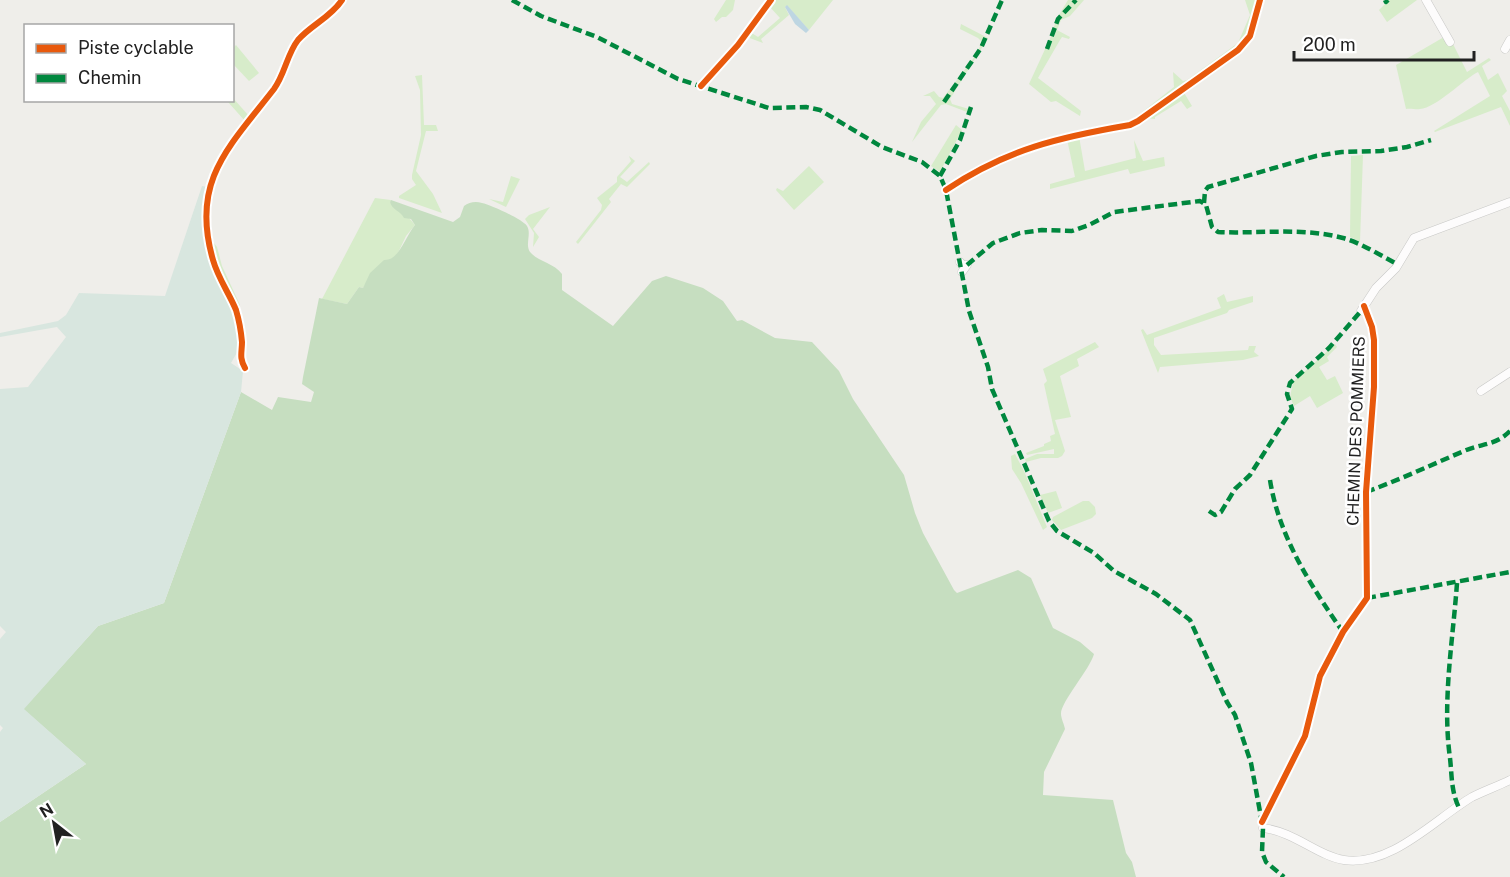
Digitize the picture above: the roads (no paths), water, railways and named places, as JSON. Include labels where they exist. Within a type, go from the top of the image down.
[{"type":"street","points":[[245,368],[241,361],[242,339],[237,313],[219,276],[208,241],[205,220],[207,198],[213,178],[223,158],[240,130],[276,86],[292,48],[305,33],[334,10],[342,0]]},
{"type":"street","points":[[701,86],[738,45],[771,0]]},
{"type":"street","points":[[946,190],[975,171],[1015,152],[1059,138],[1130,125],[1138,121],[1238,50],[1250,36],[1260,0]]},
{"type":"street","points":[[1426,0],[1450,42]]},
{"type":"street","points":[[1505,50],[1510,40]]},
{"type":"street","name":"CHEMIN DES POMMIERS","points":[[1510,202],[1414,238],[1396,267],[1362,308],[1372,327],[1374,340],[1374,387],[1366,492],[1367,598],[1343,632],[1320,676],[1305,736],[1263,825],[1342,860],[1369,861],[1436,824],[1472,798],[1510,780]]},
{"type":"street","points":[[960,262],[968,265],[962,272]]},
{"type":"street","points":[[1481,391],[1510,372]]},
{"type":"water","points":[[787,5],[809,30],[806,33],[795,24],[785,7]]}]
